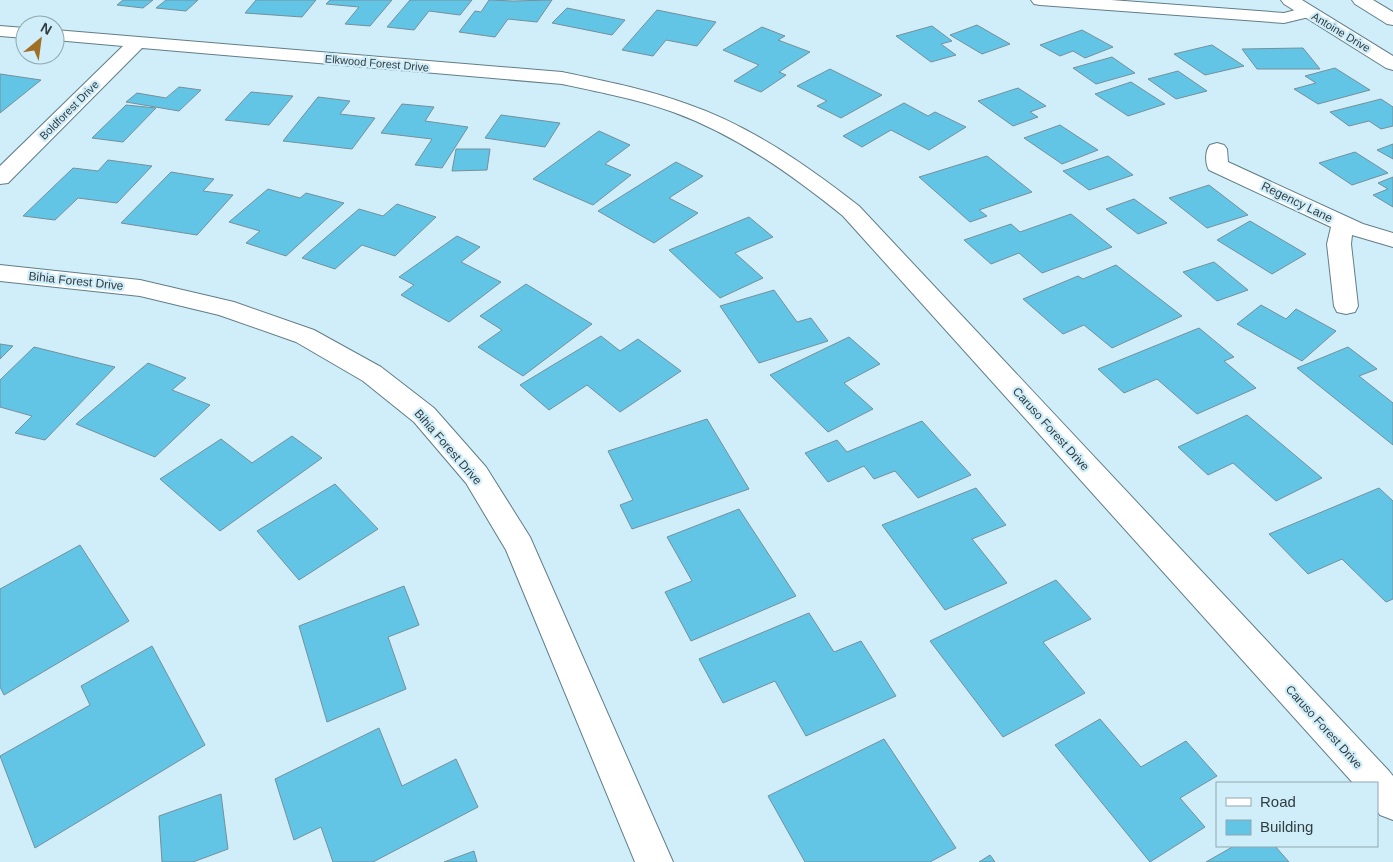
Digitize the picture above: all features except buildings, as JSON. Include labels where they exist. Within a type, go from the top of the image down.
[{"type":"street","points":[[1040,0],[1284,18],[1307,12]]},
{"type":"street","name":"Antoine Drive","points":[[1290,0],[1393,64]]},
{"type":"street","points":[[1361,0],[1393,20]]},
{"type":"street","points":[[0,31],[15,32]]},
{"type":"street","name":"Elkwood Forest Drive","points":[[65,36],[562,78],[628,92],[694,113]]},
{"type":"street","name":"Boldforest Drive","points":[[0,178],[138,42]]},
{"type":"street","name":"Caruso Forest Drive","points":[[694,113],[766,149],[805,174],[851,211],[1374,782]]},
{"type":"street","name":"Regency Lane","points":[[1216,149],[1217,165],[1343,224],[1393,240]]},
{"type":"street","points":[[1343,224],[1339,244],[1346,306]]},
{"type":"street","name":"Bihia Forest Drive","points":[[0,274],[140,288],[225,308],[305,336],[372,374],[424,415],[476,475],[519,546],[654,862]]},
{"type":"street","name":"Caruso Forest Drive","points":[[1378,786],[1393,802]]}]
